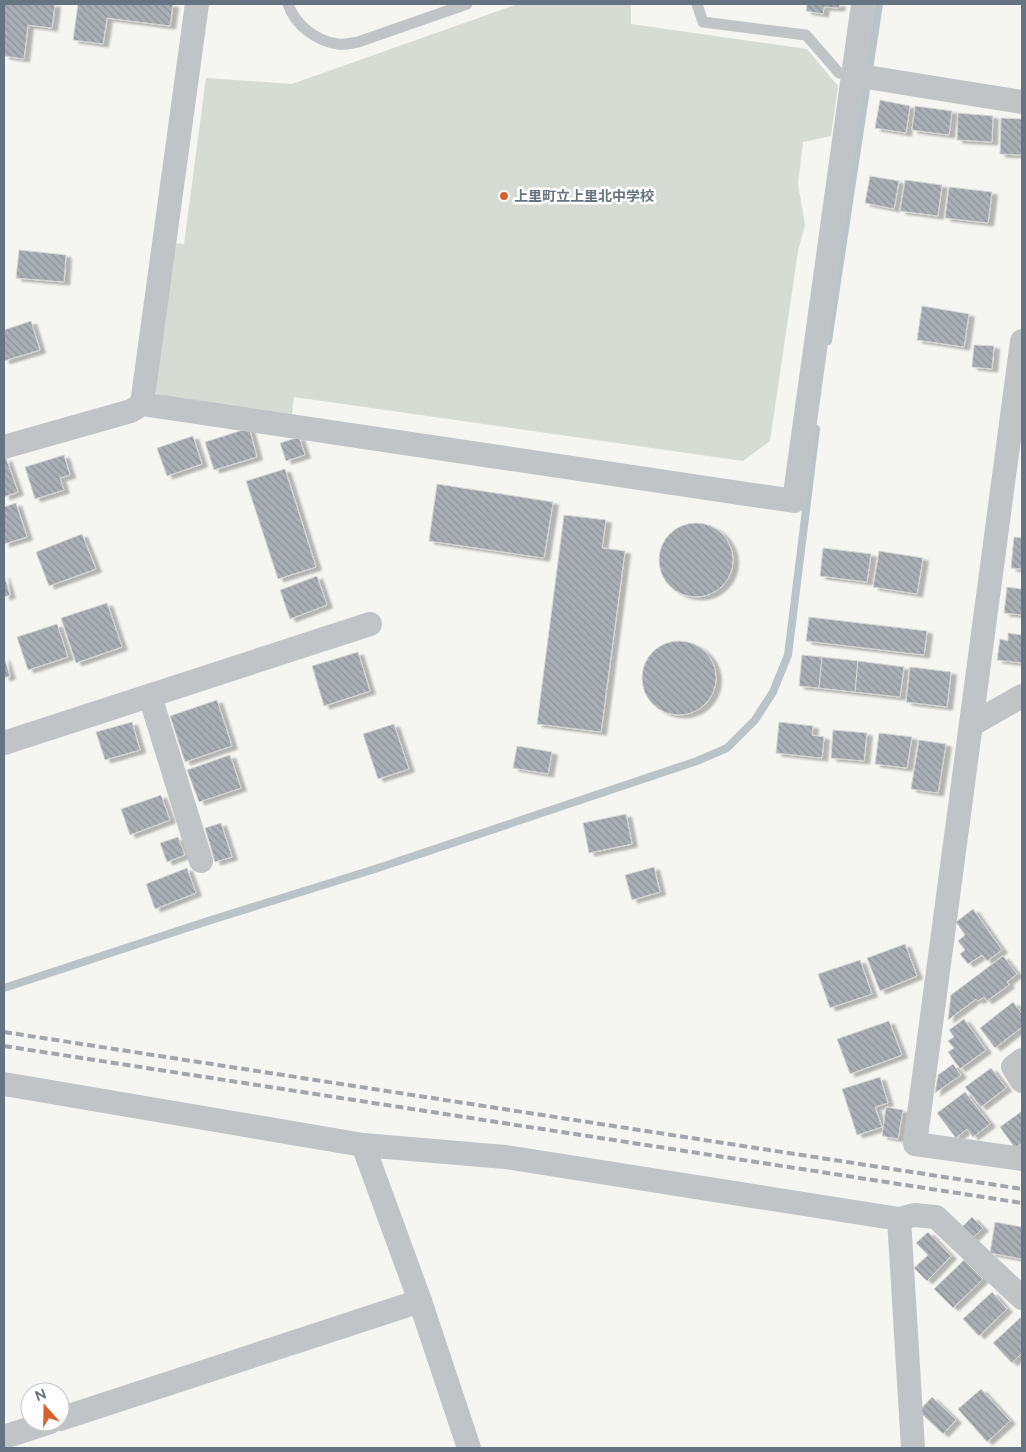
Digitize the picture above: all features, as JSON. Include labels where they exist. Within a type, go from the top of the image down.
[{"type":"street","points":[[142,404],[196,4]]},
{"type":"street","points":[[4,447],[130,411],[142,404],[794,501],[862,77],[863,4]]},
{"type":"street","points":[[862,77],[1022,102]]},
{"type":"street","points":[[1022,341],[1016,430],[971,725],[915,1144],[1022,1159]]},
{"type":"street","points":[[4,743],[370,624]]},
{"type":"street","points":[[150,696],[201,861]]},
{"type":"street","points":[[971,725],[1022,696]]},
{"type":"street","points":[[1022,1060],[1013,1068],[1022,1081]]},
{"type":"street","points":[[4,1084],[363,1145],[505,1157],[899,1220],[914,1215],[936,1217],[1022,1298]]},
{"type":"street","points":[[363,1145],[470,1448]]},
{"type":"street","points":[[899,1220],[913,1448]]},
{"type":"street","points":[[70,1416],[420,1302]]},
{"type":"street","points":[[4,1437],[20,1432]]},
{"type":"lane","points":[[288,4],[299,23],[311,34],[326,41],[340,44],[358,42],[467,4]]},
{"type":"lane","points":[[696,4],[703,22],[806,35],[839,73],[862,77]]},
{"type":"shaded area","name":"上里町立上里北中学校","points":[[518,4],[631,4],[631,24],[807,49],[838,86],[831,136],[803,142],[798,184],[805,225],[798,251],[770,441],[743,461],[294,397],[292,414],[159,397],[153,388],[174,243],[184,244],[206,78],[292,84]]},
{"type":"building","points":[[4,4],[55,4],[52,28],[28,25],[24,59],[4,56]]},
{"type":"building","points":[[78,4],[173,4],[170,26],[107,18],[103,44],[73,40]]},
{"type":"building","points":[[807,4],[840,4],[839,8],[824,7],[823,14],[806,11]]},
{"type":"building","points":[[880,100],[910,106],[906,133],[875,128]]},
{"type":"building","points":[[915,106],[952,111],[949,135],[912,130]]},
{"type":"building","points":[[958,113],[993,116],[992,142],[957,140]]},
{"type":"building","points":[[1001,118],[1022,119],[1022,155],[1000,154]]},
{"type":"building","points":[[870,176],[899,181],[894,209],[865,203]]},
{"type":"building","points":[[905,180],[942,185],[938,216],[900,211]]},
{"type":"building","points":[[949,187],[992,192],[988,223],[945,218]]},
{"type":"building","points":[[19,250],[66,255],[64,282],[16,278]]},
{"type":"building","points":[[922,306],[969,314],[964,347],[917,340]]},
{"type":"building","points":[[31,321],[40,350],[4,361],[4,330]]},
{"type":"building","points":[[974,345],[994,346],[992,369],[972,367]]},
{"type":"building","points":[[249,428],[257,457],[214,470],[205,442]]},
{"type":"building","points":[[193,436],[202,464],[167,476],[157,448]]},
{"type":"building","points":[[299,437],[305,455],[286,461],[280,443]]},
{"type":"building","points":[[64,455],[70,475],[60,478],[64,490],[35,499],[25,467]]},
{"type":"building","points":[[6,458],[18,492],[4,497],[4,459]]},
{"type":"building","points":[[285,469],[316,567],[278,579],[246,481]]},
{"type":"building","points":[[437,484],[553,502],[544,558],[429,541]]},
{"type":"building","points":[[16,503],[27,537],[4,544],[4,507]]},
{"type":"building","points":[[564,515],[606,520],[602,548],[625,551],[601,732],[537,724]]},
{"type":"building","points":[[696,523],[717,529],[727,539],[733,560],[727,581],[717,591],[696,597],[675,591],[665,581],[659,560],[665,539],[675,529]]},
{"type":"building","points":[[82,534],[96,569],[49,586],[36,552]]},
{"type":"building","points":[[1014,537],[1022,538],[1022,569],[1011,568]]},
{"type":"building","points":[[823,548],[871,554],[867,582],[820,576]]},
{"type":"building","points":[[879,551],[923,558],[917,594],[873,587]]},
{"type":"building","points":[[4,575],[10,595],[4,597]]},
{"type":"building","points":[[317,576],[327,605],[290,619],[280,590]]},
{"type":"building","points":[[1007,587],[1022,589],[1022,615],[1004,613]]},
{"type":"building","points":[[107,603],[122,647],[76,663],[61,618]]},
{"type":"building","points":[[809,617],[927,631],[924,655],[806,641]]},
{"type":"building","points":[[57,624],[68,657],[28,670],[17,637]]},
{"type":"building","points":[[1008,633],[1022,635],[1022,663],[997,660],[1000,639],[1008,641]]},
{"type":"building","points":[[679,641],[700,647],[710,657],[716,678],[710,699],[700,709],[679,715],[658,709],[648,699],[642,678],[648,657],[658,647]]},
{"type":"building","points":[[358,652],[370,691],[324,706],[312,666]]},
{"type":"building","points":[[802,655],[822,657],[819,688],[799,686]]},
{"type":"building","points":[[4,657],[10,676],[4,678]]},
{"type":"building","points":[[822,657],[858,661],[855,692],[819,688]]},
{"type":"building","points":[[858,661],[904,667],[900,697],[855,692]]},
{"type":"building","points":[[910,667],[951,672],[947,707],[906,702]]},
{"type":"building","points":[[217,700],[232,746],[185,762],[170,716]]},
{"type":"building","points":[[132,722],[140,750],[105,760],[96,732]]},
{"type":"building","points":[[779,722],[813,726],[812,735],[824,737],[822,758],[776,753]]},
{"type":"building","points":[[394,724],[409,769],[378,779],[363,734]]},
{"type":"building","points":[[833,730],[867,733],[864,761],[831,758]]},
{"type":"building","points":[[879,733],[912,737],[907,768],[875,764]]},
{"type":"building","points":[[919,740],[946,744],[938,793],[911,789]]},
{"type":"building","points":[[517,746],[552,752],[548,774],[513,768]]},
{"type":"building","points":[[230,755],[241,788],[199,802],[187,770]]},
{"type":"building","points":[[161,795],[170,820],[130,835],[121,809]]},
{"type":"building","points":[[626,814],[632,844],[589,853],[583,823]]},
{"type":"building","points":[[221,823],[232,857],[215,862],[205,828]]},
{"type":"building","points":[[178,837],[185,855],[167,862],[160,843]]},
{"type":"building","points":[[654,867],[660,892],[632,900],[625,875]]},
{"type":"building","points":[[187,868],[196,893],[155,909],[146,884]]},
{"type":"building","points":[[973,909],[1002,950],[987,961],[982,955],[968,964],[960,954],[965,950],[958,941],[965,935],[956,922]]},
{"type":"building","points":[[905,944],[917,976],[880,991],[867,958]]},
{"type":"building","points":[[1003,956],[1017,974],[1007,982],[1009,985],[987,1001],[984,997],[978,1001],[976,999],[948,1020],[951,995]]},
{"type":"building","points":[[860,960],[872,994],[830,1008],[818,974]]},
{"type":"building","points":[[1013,1002],[1022,1014],[1022,1027],[995,1048],[980,1028]]},
{"type":"building","points":[[964,1019],[986,1050],[960,1069],[948,1052],[954,1048],[948,1041],[954,1037],[949,1030]]},
{"type":"building","points":[[889,1021],[902,1055],[850,1074],[837,1039]]},
{"type":"building","points":[[953,1064],[961,1075],[935,1093],[938,1075]]},
{"type":"building","points":[[991,1068],[1006,1088],[981,1107],[965,1087]]},
{"type":"building","points":[[880,1077],[888,1103],[875,1107],[882,1127],[857,1135],[842,1089]]},
{"type":"building","points":[[965,1092],[990,1124],[973,1137],[967,1129],[956,1138],[937,1113]]},
{"type":"building","points":[[886,1107],[903,1110],[898,1139],[882,1136]]},
{"type":"building","points":[[1022,1111],[1022,1143],[1015,1148],[1000,1127]]},
{"type":"building","points":[[972,1217],[983,1228],[971,1240],[960,1229]]},
{"type":"building","points":[[995,1222],[1022,1227],[1022,1259],[990,1253]]},
{"type":"building","points":[[928,1232],[951,1256],[927,1281],[914,1268],[928,1255],[916,1243]]},
{"type":"building","points":[[964,1260],[983,1279],[953,1308],[934,1289]]},
{"type":"building","points":[[992,1292],[1007,1309],[979,1336],[963,1319]]},
{"type":"building","points":[[1021,1317],[1022,1353],[1012,1363],[993,1343]]},
{"type":"building","points":[[981,1389],[1010,1421],[987,1442],[958,1409]]},
{"type":"building","points":[[932,1397],[956,1420],[943,1434],[919,1411]]},
{"type":"waterway","points":[[828,341],[879,4]]},
{"type":"waterway","points":[[4,988],[375,869],[697,761],[727,748],[755,720],[773,692],[788,655],[816,429]]},
{"type":"railway","points":[[4,1032],[1022,1189]]},
{"type":"railway","points":[[4,1046],[1022,1203]]},
{"type":"place","name":"上里町立上里北中学校","points":[[504,196]]}]
